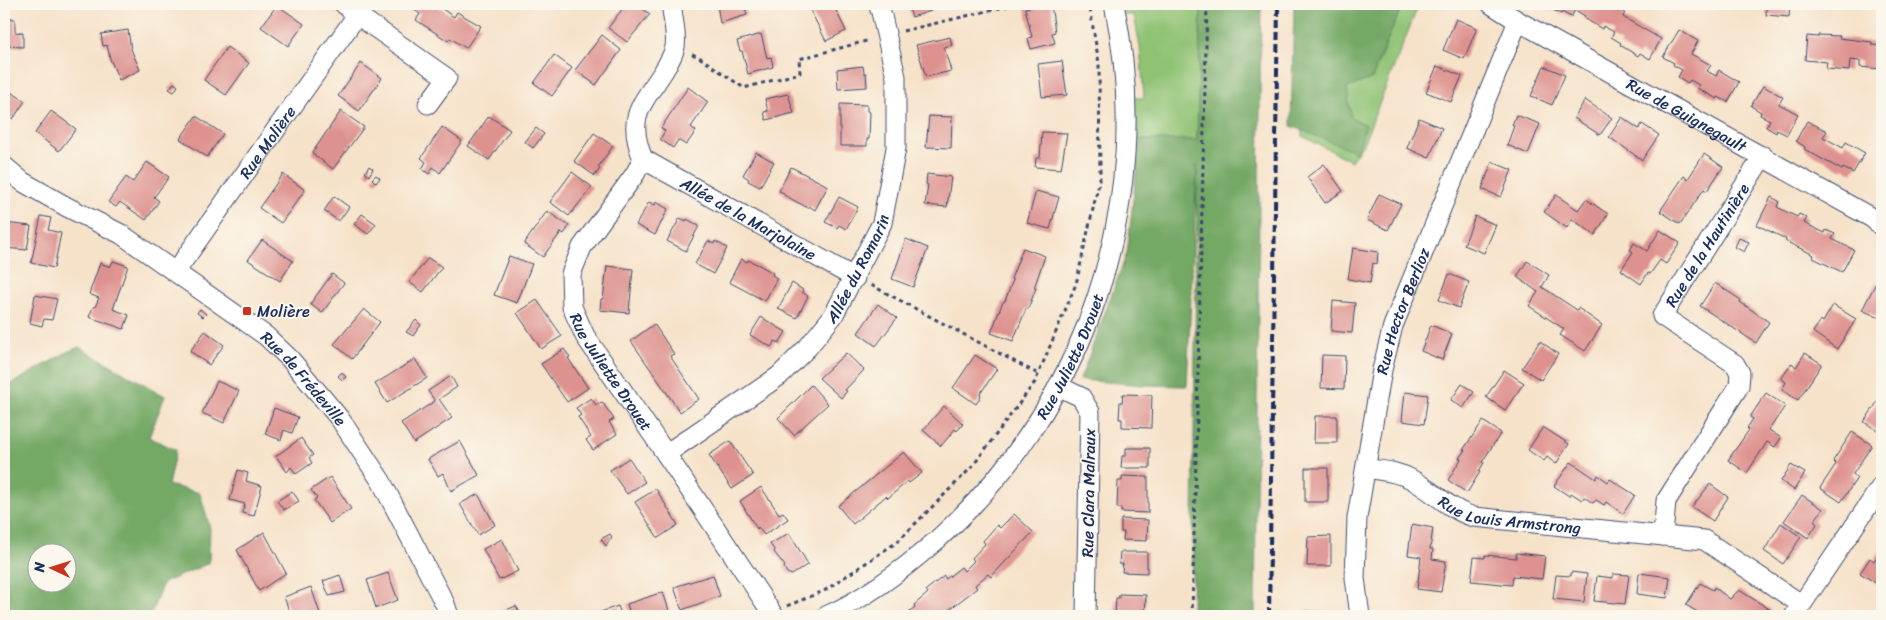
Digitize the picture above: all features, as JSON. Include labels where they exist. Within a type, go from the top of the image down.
[{"type":"street","points":[[643,159],[638,145],[635,126],[640,109],[670,62],[675,47],[670,4]]},
{"type":"street","name":"Allée du Romarin","points":[[666,454],[779,376],[808,347],[833,316],[882,224],[896,148],[896,77],[882,12],[878,4]]},
{"type":"street","name":"Rue Juliette Drouet","points":[[826,616],[842,609],[883,583],[922,554],[956,523],[991,486],[1018,451],[1048,406],[1091,319],[1117,227],[1123,181],[1126,101],[1121,35],[1114,4]]},
{"type":"street","name":"Rue de Guignegault","points":[[1491,4],[1518,21],[1872,218],[1882,227]]},
{"type":"street","name":"Rue Molière","points":[[176,270],[350,9],[447,78],[428,104]]},
{"type":"street","name":"Rue Hector Berlioz","points":[[1360,616],[1356,578],[1357,518],[1382,370],[1393,326],[1518,21]]},
{"type":"street","name":"Rue de la Hautinière","points":[[1663,536],[1666,501],[1739,386],[1740,373],[1735,364],[1662,316],[1763,156]]},
{"type":"street","name":"Rue Juliette Drouet","points":[[643,159],[635,174],[582,247],[571,274],[572,307],[585,336],[773,614]]},
{"type":"street","name":"Allée de la Marjolaine","points":[[643,159],[854,278]]},
{"type":"street","name":"Rue de Frédeville","points":[[4,168],[23,182],[67,207],[121,234],[176,270],[266,336],[296,366],[340,419],[381,481],[445,604],[449,616]]},
{"type":"street","name":"Rue Clara Malraux","points":[[1058,386],[1081,397],[1090,412],[1086,616]]},
{"type":"street","name":"Rue Louis Armstrong","points":[[1366,468],[1394,472],[1411,479],[1460,513],[1474,517],[1663,536]]},
{"type":"street","points":[[1663,536],[1704,540],[1798,610],[1882,485]]},
{"type":"path","points":[[675,47],[700,57],[744,88],[800,73],[799,59],[1017,4]]},
{"type":"path","points":[[773,614],[824,592],[897,542],[972,467],[1035,382],[1076,284],[1100,178],[1099,63],[1089,4]]},
{"type":"path","points":[[1192,616],[1207,4]]},
{"type":"path","points":[[854,278],[1058,386]]},
{"type":"green space","points":[[1121,4],[1201,4],[1197,141],[1133,140],[1133,98],[1144,98],[1140,47],[1134,15],[1123,15]]},
{"type":"green space","points":[[1201,4],[1261,4],[1255,616],[1192,616],[1197,165],[1187,386],[1080,380],[1127,253],[1140,140],[1197,140]]},
{"type":"green space","points":[[1294,4],[1403,4],[1373,78],[1347,88],[1351,117],[1366,125],[1357,152],[1291,126]]},
{"type":"green space","points":[[1308,4],[1419,4],[1364,142],[1351,161],[1302,136]]},
{"type":"green space","points":[[79,347],[165,396],[149,437],[176,450],[168,485],[200,493],[210,528],[209,563],[163,583],[150,616],[4,616],[4,388]]},
{"type":"building","points":[[417,4],[435,4],[454,17],[457,12],[481,26],[466,48],[450,38],[448,41],[416,20],[420,14],[413,9]]},
{"type":"building","points":[[626,4],[635,4],[650,14],[627,42],[608,28]]},
{"type":"building","points":[[717,4],[744,4],[747,15],[720,23]]},
{"type":"building","points":[[817,4],[833,4],[846,31],[826,41],[809,8]]},
{"type":"building","points":[[907,4],[929,4],[931,11],[912,17]]},
{"type":"building","points":[[1051,4],[1055,32],[1052,33],[1055,43],[1031,49],[1028,38],[1032,37],[1025,8]]},
{"type":"building","points":[[1543,4],[1612,4],[1625,12],[1623,17],[1661,39],[1650,59],[1640,53],[1638,56],[1611,37],[1614,32],[1603,26],[1602,29],[1575,10],[1571,17]]},
{"type":"building","points":[[1767,4],[1793,4],[1793,7],[1790,7],[1789,17],[1766,15]]},
{"type":"building","points":[[277,5],[304,24],[288,46],[261,27]]},
{"type":"building","points":[[4,18],[15,19],[15,32],[23,33],[23,47],[4,46]]},
{"type":"building","points":[[1456,19],[1477,28],[1464,59],[1443,50]]},
{"type":"building","points":[[128,30],[131,49],[140,70],[119,80],[110,59],[107,45],[103,46],[101,34]]},
{"type":"building","points":[[1679,30],[1698,41],[1691,54],[1711,65],[1707,71],[1716,76],[1719,70],[1739,82],[1728,102],[1718,97],[1717,99],[1697,88],[1699,85],[1690,80],[1688,83],[1678,77],[1682,70],[1663,57]]},
{"type":"building","points":[[761,34],[767,58],[771,57],[773,67],[748,74],[742,51],[740,51],[737,41]]},
{"type":"building","points":[[602,35],[621,50],[596,85],[575,70]]},
{"type":"building","points":[[1818,35],[1840,36],[1839,38],[1872,42],[1872,45],[1882,46],[1881,69],[1860,67],[1860,61],[1850,60],[1849,71],[1826,69],[1827,62],[1805,60],[1807,36],[1818,37]]},
{"type":"building","points":[[950,37],[952,45],[944,47],[951,71],[926,77],[916,45]]},
{"type":"building","points":[[227,47],[249,63],[226,95],[204,80]]},
{"type":"building","points":[[554,55],[572,68],[552,96],[534,83]]},
{"type":"building","points":[[1062,61],[1067,95],[1042,97],[1038,64]]},
{"type":"building","points":[[361,63],[382,78],[359,111],[338,96]]},
{"type":"building","points":[[863,66],[864,73],[866,73],[867,87],[838,89],[837,69]]},
{"type":"building","points":[[1437,66],[1462,76],[1451,102],[1426,92]]},
{"type":"building","points":[[1544,66],[1565,75],[1552,105],[1531,96]]},
{"type":"building","points":[[174,83],[178,86],[174,92],[169,89]]},
{"type":"building","points":[[1763,86],[1783,97],[1779,104],[1798,114],[1787,135],[1777,130],[1776,133],[1766,127],[1770,120],[1760,115],[1761,112],[1751,106]]},
{"type":"building","points":[[688,87],[708,102],[691,127],[696,131],[686,145],[678,140],[673,148],[660,139],[665,131],[661,128]]},
{"type":"building","points":[[11,92],[25,101],[13,119],[4,113],[4,102]]},
{"type":"building","points":[[788,94],[794,113],[766,120],[764,112],[768,111],[765,99]]},
{"type":"building","points":[[1585,100],[1612,118],[1600,135],[1574,118]]},
{"type":"building","points":[[840,104],[867,105],[867,111],[870,112],[867,146],[840,146]]},
{"type":"building","points":[[51,111],[76,129],[59,151],[35,133]]},
{"type":"building","points":[[341,111],[364,127],[333,169],[312,153]]},
{"type":"building","points":[[1516,115],[1540,124],[1528,154],[1507,145]]},
{"type":"building","points":[[196,116],[223,134],[207,157],[180,139]]},
{"type":"building","points":[[489,116],[510,130],[489,160],[468,146]]},
{"type":"building","points":[[929,116],[952,117],[951,148],[926,147]]},
{"type":"building","points":[[1622,117],[1639,129],[1642,124],[1659,135],[1642,160],[1609,137]]},
{"type":"building","points":[[1419,118],[1442,128],[1429,158],[1407,148]]},
{"type":"building","points":[[1807,121],[1827,131],[1823,137],[1832,142],[1843,148],[1846,142],[1865,153],[1853,173],[1843,168],[1842,170],[1804,149],[1805,147],[1796,141]]},
{"type":"building","points":[[442,127],[462,141],[440,173],[433,167],[429,174],[422,169],[426,162],[421,158]]},
{"type":"building","points":[[536,128],[544,134],[533,148],[525,142]]},
{"type":"building","points":[[1042,132],[1067,133],[1061,169],[1035,167],[1036,158],[1040,158]]},
{"type":"building","points":[[594,133],[613,146],[598,167],[600,168],[595,176],[574,161]]},
{"type":"building","points":[[756,152],[774,162],[760,187],[748,181],[749,179],[743,175]]},
{"type":"building","points":[[1704,154],[1723,167],[1707,191],[1704,189],[1680,224],[1660,211],[1684,176],[1688,179]]},
{"type":"building","points":[[147,162],[169,177],[154,197],[159,201],[146,220],[120,202],[116,207],[108,202],[126,177],[133,182]]},
{"type":"building","points":[[1492,162],[1512,170],[1501,197],[1482,189]]},
{"type":"building","points":[[1324,164],[1343,191],[1325,203],[1307,177]]},
{"type":"building","points":[[369,166],[373,169],[369,176],[365,173]]},
{"type":"building","points":[[791,167],[828,186],[815,210],[779,191]]},
{"type":"building","points":[[572,172],[592,187],[569,216],[550,202]]},
{"type":"building","points":[[283,174],[305,190],[281,223],[259,208]]},
{"type":"building","points":[[927,174],[951,177],[947,207],[925,205],[928,185],[926,184]]},
{"type":"building","points":[[376,175],[380,178],[376,183],[372,179]]},
{"type":"building","points":[[1036,191],[1059,197],[1050,229],[1027,223]]},
{"type":"building","points":[[1379,194],[1401,204],[1388,230],[1367,220]]},
{"type":"building","points":[[1556,195],[1578,210],[1586,199],[1608,214],[1595,235],[1572,219],[1567,228],[1544,212]]},
{"type":"building","points":[[334,196],[349,207],[339,221],[324,211]]},
{"type":"building","points":[[839,197],[858,207],[846,229],[839,225],[837,228],[825,222]]},
{"type":"building","points":[[1771,197],[1779,201],[1777,207],[1797,217],[1799,214],[1807,218],[1804,223],[1825,233],[1826,230],[1835,234],[1832,239],[1854,250],[1842,272],[1813,258],[1814,255],[1785,241],[1786,239],[1757,225]]},
{"type":"building","points":[[649,202],[655,205],[656,202],[668,209],[655,235],[636,225]]},
{"type":"building","points":[[547,211],[569,226],[564,234],[561,232],[543,257],[524,244]]},
{"type":"building","points":[[362,214],[376,224],[368,234],[354,224]]},
{"type":"building","points":[[41,216],[51,218],[48,230],[61,233],[54,268],[31,263]]},
{"type":"building","points":[[1475,216],[1496,225],[1484,253],[1464,245]]},
{"type":"building","points":[[680,218],[686,221],[687,219],[699,226],[686,251],[667,241]]},
{"type":"building","points":[[4,223],[31,226],[27,250],[4,248]]},
{"type":"building","points":[[1660,230],[1680,243],[1666,264],[1660,260],[1641,284],[1621,270],[1633,252],[1630,250],[1634,243],[1647,251]]},
{"type":"building","points":[[1739,238],[1749,242],[1744,252],[1735,247]]},
{"type":"building","points":[[906,239],[928,248],[913,287],[892,279]]},
{"type":"building","points":[[262,240],[293,261],[280,281],[248,260]]},
{"type":"building","points":[[708,241],[714,244],[715,241],[727,248],[713,274],[695,264]]},
{"type":"building","points":[[1023,248],[1045,256],[1034,288],[1036,288],[1013,341],[991,333],[1013,280],[1011,279]]},
{"type":"building","points":[[1353,248],[1378,252],[1377,264],[1373,263],[1370,283],[1348,279]]},
{"type":"building","points":[[509,256],[532,264],[517,303],[494,295]]},
{"type":"building","points":[[428,258],[442,267],[423,292],[409,282]]},
{"type":"building","points":[[741,259],[761,266],[773,273],[772,275],[777,278],[765,301],[729,282]]},
{"type":"building","points":[[113,261],[128,266],[113,309],[129,315],[124,329],[89,317],[99,298],[89,294],[100,263],[110,267]]},
{"type":"building","points":[[1527,261],[1549,275],[1542,287],[1577,310],[1578,308],[1602,325],[1585,351],[1560,335],[1564,329],[1529,306],[1538,292],[1517,277]]},
{"type":"building","points":[[607,266],[633,269],[629,313],[600,310]]},
{"type":"building","points":[[332,274],[344,283],[322,313],[310,304]]},
{"type":"building","points":[[1449,274],[1469,282],[1459,308],[1439,300]]},
{"type":"building","points":[[792,283],[803,290],[802,292],[808,296],[797,318],[778,309]]},
{"type":"building","points":[[1715,283],[1769,322],[1756,343],[1700,306]]},
{"type":"building","points":[[1876,283],[1882,286],[1882,319],[1862,310]]},
{"type":"building","points":[[35,295],[57,299],[52,320],[44,319],[42,326],[30,323]]},
{"type":"building","points":[[537,300],[562,336],[541,349],[517,313]]},
{"type":"building","points":[[1333,301],[1355,303],[1352,333],[1331,331]]},
{"type":"building","points":[[878,304],[897,318],[876,346],[858,333]]},
{"type":"building","points":[[1833,305],[1856,319],[1837,349],[1813,332],[1821,320],[1823,322]]},
{"type":"building","points":[[200,309],[206,314],[203,317],[197,313]]},
{"type":"building","points":[[364,309],[380,322],[352,359],[334,344]]},
{"type":"building","points":[[761,317],[786,332],[779,343],[775,341],[771,347],[750,335]]},
{"type":"building","points":[[416,320],[421,325],[413,336],[406,332]]},
{"type":"building","points":[[654,324],[674,354],[670,356],[699,399],[680,412],[631,341]]},
{"type":"building","points":[[1431,325],[1452,334],[1442,360],[1421,351]]},
{"type":"building","points":[[205,331],[224,345],[209,365],[190,351]]},
{"type":"building","points":[[1540,341],[1558,354],[1541,380],[1522,368]]},
{"type":"building","points":[[564,349],[588,388],[567,402],[541,364]]},
{"type":"building","points":[[846,353],[864,370],[845,390],[847,391],[841,398],[819,378]]},
{"type":"building","points":[[1805,353],[1822,364],[1798,400],[1782,390],[1786,382],[1781,379],[1792,363],[1796,367]]},
{"type":"building","points":[[975,355],[997,369],[980,394],[981,396],[976,404],[953,388]]},
{"type":"building","points":[[1322,355],[1345,356],[1344,389],[1321,388]]},
{"type":"building","points":[[415,359],[427,378],[387,403],[375,384]]},
{"type":"building","points":[[1504,370],[1524,383],[1505,410],[1486,397]]},
{"type":"building","points":[[342,372],[346,377],[342,380],[338,376]]},
{"type":"building","points":[[451,376],[457,387],[439,399],[452,418],[414,443],[401,423],[435,401],[428,391]]},
{"type":"building","points":[[217,381],[239,391],[224,423],[202,413]]},
{"type":"building","points":[[1462,384],[1474,392],[1463,408],[1451,400]]},
{"type":"building","points":[[811,385],[828,404],[794,435],[778,418]]},
{"type":"building","points":[[1405,392],[1428,395],[1424,424],[1402,421]]},
{"type":"building","points":[[1766,393],[1785,406],[1769,430],[1781,438],[1775,447],[1767,442],[1747,473],[1728,460],[1749,430],[1747,428],[1753,419],[1750,417]]},
{"type":"building","points":[[1123,394],[1152,395],[1151,428],[1122,427],[1122,419],[1119,419],[1120,402],[1122,402]]},
{"type":"building","points":[[1882,395],[1882,433],[1864,422]]},
{"type":"building","points":[[591,398],[596,405],[602,402],[614,419],[609,422],[617,434],[593,450],[586,440],[591,437],[578,417],[581,415],[576,408]]},
{"type":"building","points":[[944,406],[963,424],[957,431],[955,429],[941,446],[923,430]]},
{"type":"building","points":[[274,408],[298,417],[292,433],[284,430],[281,440],[265,434]]},
{"type":"building","points":[[1315,416],[1337,416],[1337,443],[1314,443]]},
{"type":"building","points":[[1483,421],[1501,433],[1482,462],[1484,463],[1480,472],[1467,493],[1448,480],[1461,459],[1459,458],[1465,450],[1463,450]]},
{"type":"building","points":[[1543,427],[1569,444],[1556,464],[1547,457],[1544,461],[1528,450]]},
{"type":"building","points":[[1852,432],[1872,445],[1853,474],[1857,478],[1841,502],[1820,488],[1836,464],[1833,461]]},
{"type":"building","points":[[301,438],[313,455],[309,458],[312,463],[296,474],[291,467],[287,472],[276,456]]},
{"type":"building","points":[[460,441],[479,475],[451,491],[443,473],[438,476],[428,459]]},
{"type":"building","points":[[730,441],[753,475],[732,489],[709,455]]},
{"type":"building","points":[[1126,448],[1150,448],[1150,468],[1121,468],[1122,456],[1126,456]]},
{"type":"building","points":[[904,452],[922,473],[909,483],[908,481],[888,498],[886,496],[853,524],[838,506]]},
{"type":"building","points":[[629,458],[645,482],[627,494],[610,470]]},
{"type":"building","points":[[1571,462],[1596,479],[1598,475],[1608,482],[1610,479],[1635,495],[1623,514],[1606,502],[1604,505],[1596,500],[1593,503],[1584,497],[1582,500],[1571,493],[1569,496],[1554,486]]},
{"type":"building","points":[[1791,465],[1805,473],[1794,490],[1781,481]]},
{"type":"building","points":[[1305,468],[1328,468],[1328,502],[1305,502]]},
{"type":"building","points":[[238,470],[248,473],[246,481],[262,486],[254,516],[242,513],[245,504],[230,500]]},
{"type":"building","points":[[1122,476],[1148,477],[1148,513],[1121,512],[1121,508],[1117,508],[1118,481],[1122,481]]},
{"type":"building","points":[[330,477],[351,509],[330,523],[314,500],[317,498],[311,490]]},
{"type":"building","points":[[1710,484],[1728,497],[1713,521],[1692,507]]},
{"type":"building","points":[[761,487],[779,514],[783,512],[788,519],[764,535],[758,527],[757,529],[740,501]]},
{"type":"building","points":[[656,489],[678,525],[658,538],[635,502]]},
{"type":"building","points":[[292,491],[299,501],[284,510],[277,501]]},
{"type":"building","points":[[478,494],[495,525],[478,535],[460,504]]},
{"type":"building","points":[[1802,495],[1823,509],[1814,521],[1817,524],[1808,538],[1784,521]]},
{"type":"building","points":[[1014,514],[1033,532],[991,577],[988,574],[975,585],[977,588],[941,616],[897,616],[903,612],[905,615],[915,607],[914,605],[928,593],[926,590],[944,576],[946,579],[961,567],[964,571],[974,561],[972,558],[985,544],[983,541],[997,525],[1000,528]]},
{"type":"building","points":[[1121,519],[1148,520],[1147,541],[1123,540],[1124,532],[1121,532]]},
{"type":"building","points":[[1781,523],[1801,537],[1783,564],[1764,551]]},
{"type":"building","points":[[1412,524],[1433,528],[1430,549],[1433,549],[1432,559],[1446,561],[1441,592],[1417,589],[1421,557],[1408,555]]},
{"type":"building","points":[[264,532],[286,573],[259,591],[237,550]]},
{"type":"building","points":[[789,533],[808,564],[792,575],[787,573],[784,568],[785,566],[770,544]]},
{"type":"building","points":[[610,534],[612,537],[606,546],[601,539]]},
{"type":"building","points":[[1331,536],[1331,566],[1307,566],[1308,537]]},
{"type":"building","points":[[502,539],[518,571],[499,580],[483,549]]},
{"type":"building","points":[[1882,549],[1882,587],[1860,573],[1870,558],[1874,561]]},
{"type":"building","points":[[1120,552],[1147,552],[1147,573],[1122,572],[1123,564],[1119,564]]},
{"type":"building","points":[[1516,553],[1545,556],[1542,579],[1513,576],[1512,585],[1471,581],[1474,557],[1485,558],[1485,555],[1516,558]]},
{"type":"building","points":[[1571,572],[1587,574],[1584,602],[1553,599],[1556,575],[1571,576]]},
{"type":"building","points":[[388,573],[398,600],[376,608],[367,580]]},
{"type":"building","points":[[1639,573],[1670,577],[1667,598],[1637,594]]},
{"type":"building","points":[[1613,574],[1629,575],[1625,604],[1594,601],[1597,576],[1613,578]]},
{"type":"building","points":[[340,575],[345,592],[329,596],[323,581]]},
{"type":"building","points":[[713,575],[720,596],[682,610],[674,587]]},
{"type":"building","points":[[1700,583],[1713,590],[1714,587],[1730,599],[1739,590],[1771,610],[1768,616],[1704,616],[1686,605]]},
{"type":"building","points":[[311,587],[321,616],[291,616],[284,597]]},
{"type":"building","points":[[663,592],[670,613],[661,616],[631,616],[627,604]]},
{"type":"building","points":[[1119,594],[1146,595],[1145,616],[1115,616],[1116,598],[1119,598]]},
{"type":"building","points":[[516,606],[522,616],[497,616],[496,614]]},
{"type":"building","points":[[618,606],[622,616],[589,616]]},
{"type":"building","points":[[1305,611],[1328,612],[1328,616],[1305,616]]},
{"type":"railway","points":[[1269,616],[1278,4]]},
{"type":"place","name":"Molière","points":[[247,311]]}]
